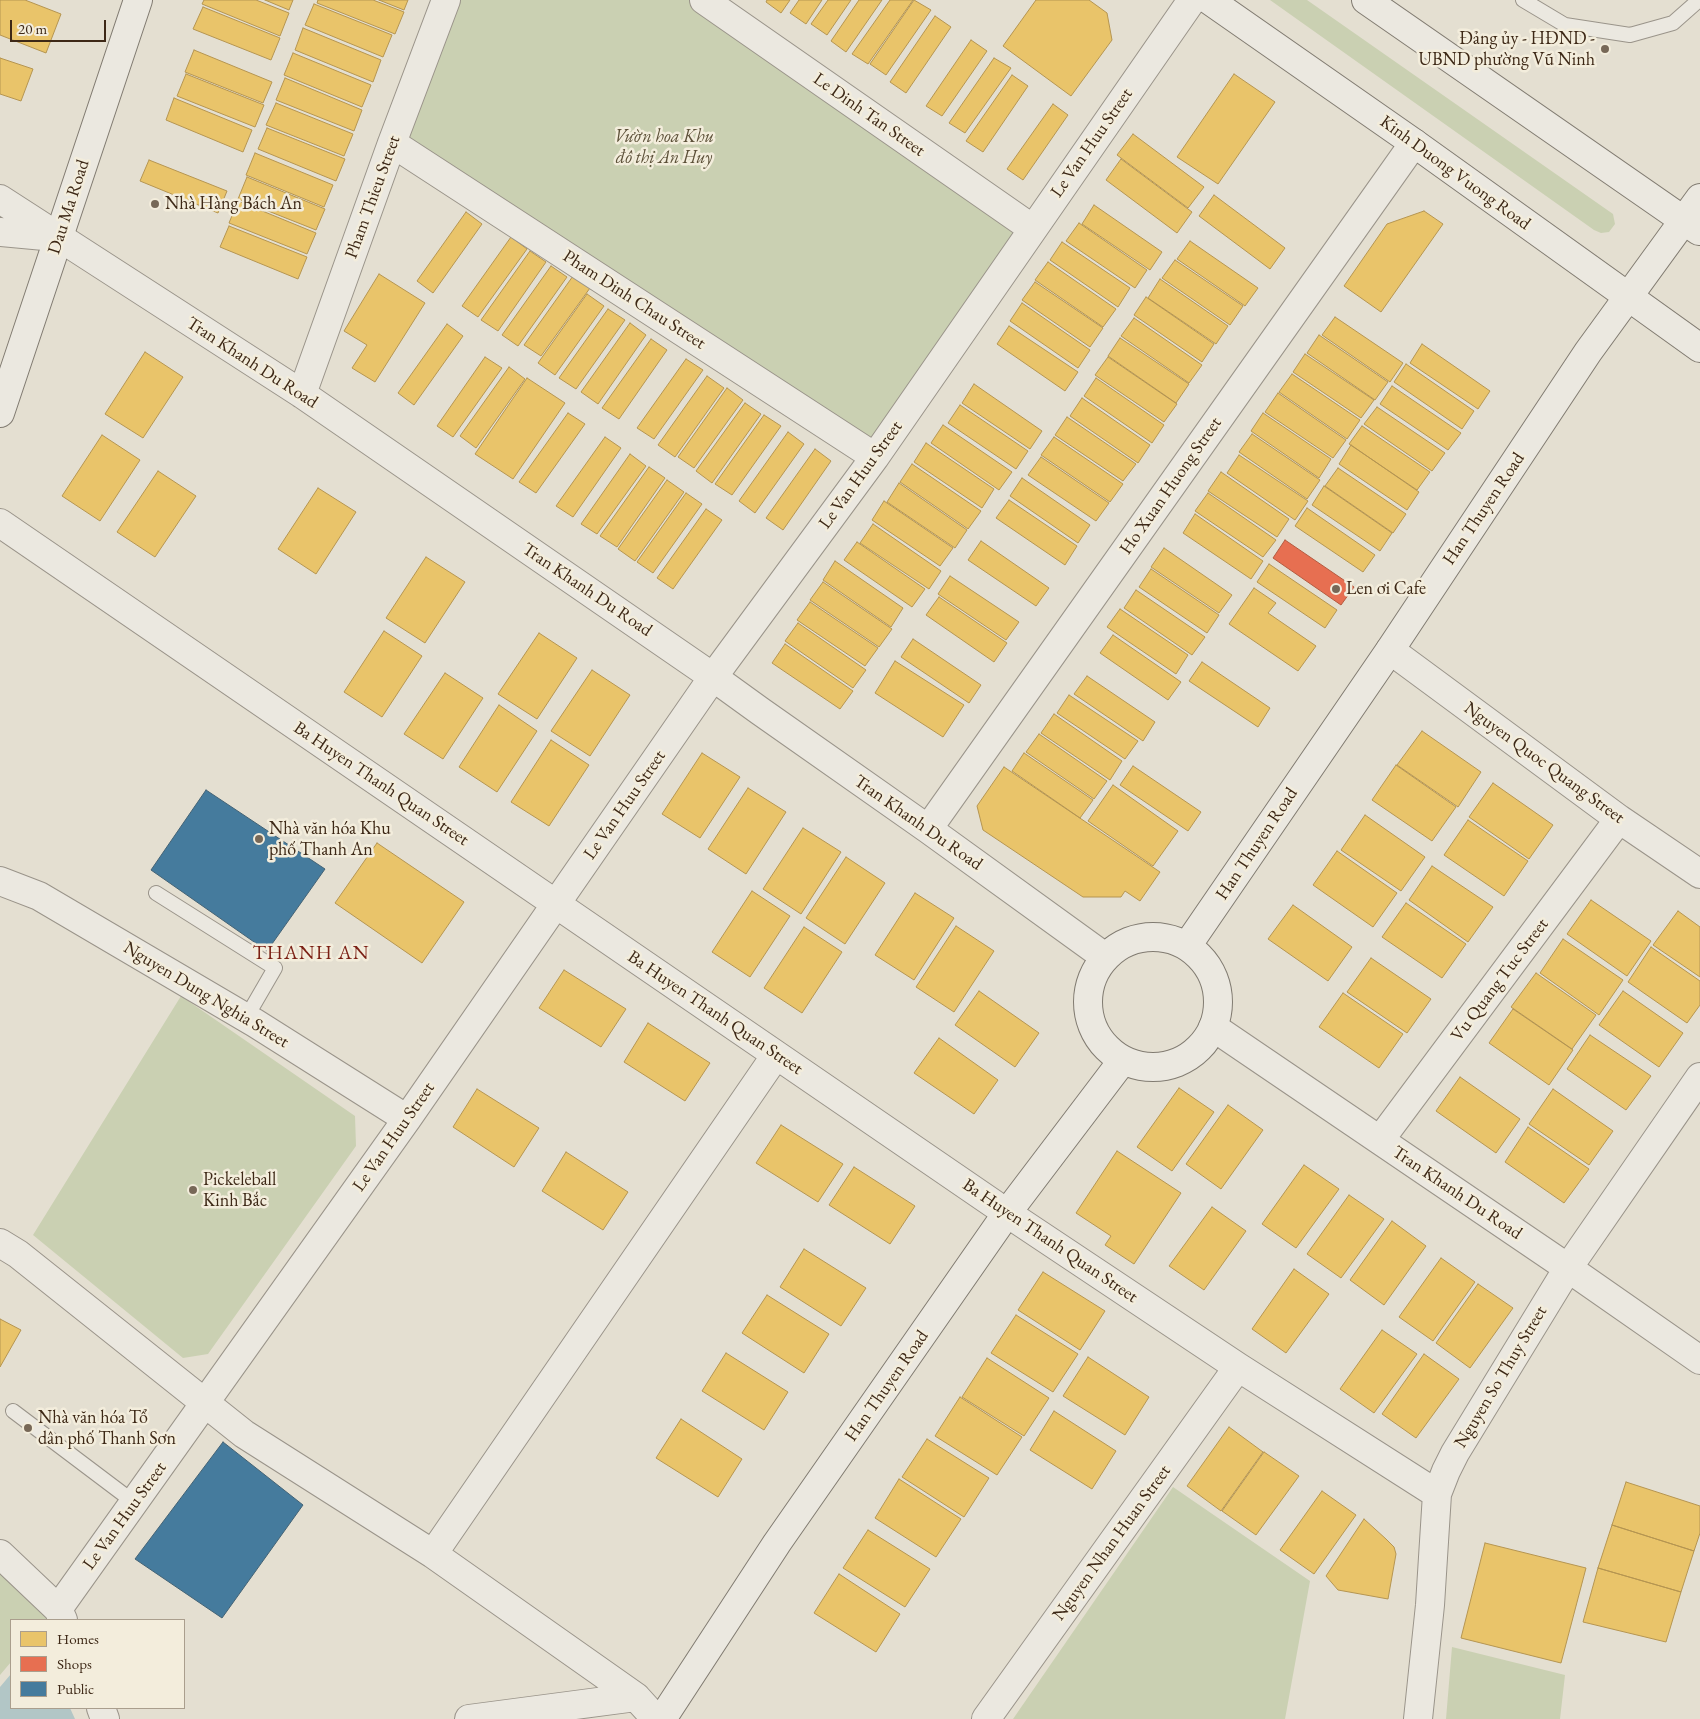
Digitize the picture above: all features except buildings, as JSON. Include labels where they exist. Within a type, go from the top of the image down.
[{"type":"street","name":"Dau Ma Road","points":[[0,413],[138,0]]},
{"type":"street","name":"Pham Thieu Street","points":[[302,394],[392,143],[446,0]]},
{"type":"street","name":"Le Dinh Tan Street","points":[[704,0],[1033,229]]},
{"type":"street","name":"Le Van Huu Street","points":[[61,1615],[135,1503],[407,1119],[713,676],[875,457],[1192,0]]},
{"type":"street","name":"Kinh Duong Vuong Road","points":[[1209,0],[1414,143],[1700,348]]},
{"type":"street","points":[[1366,0],[1692,226]]},
{"type":"street","name":"Pham Dinh Chau Street","points":[[392,143],[875,457]]},
{"type":"street","name":"Ho Xuan Huong Street","points":[[928,829],[1414,143]]},
{"type":"street","name":"Han Thuyen Road","points":[[1187,946],[1390,650],[1588,352],[1628,298],[1692,226],[1700,198]]},
{"type":"street","name":"Tran Khanh Du Road","points":[[0,199],[302,394],[713,676],[1105,957]]},
{"type":"street","name":"Tran Khanh Du Road","points":[[0,232],[59,238]]},
{"type":"street","name":"Ba Huyen Thanh Quan Street","points":[[0,523],[1007,1213],[1238,1368],[1437,1494]]},
{"type":"street","name":"Nguyen Quoc Quang Street","points":[[1390,650],[1620,819],[1700,874]]},
{"type":"street","name":"Vu Quang Tuc Street","points":[[1380,1140],[1620,819]]},
{"type":"street","name":"Nguyen Dung Nghia Street","points":[[0,881],[39,896],[246,1018],[407,1119]]},
{"type":"street","points":[[1147,937],[1168,938],[1187,946],[1205,963],[1214,981],[1218,1000],[1214,1027],[1202,1045],[1179,1062],[1165,1066],[1150,1067],[1122,1060],[1099,1039],[1090,1020],[1087,1000],[1091,979],[1105,957],[1127,942],[1147,937]]},
{"type":"street","name":"Tran Khanh Du Road","points":[[1214,1027],[1700,1360]]},
{"type":"street","points":[[433,1554],[776,1055]]},
{"type":"street","name":"Han Thuyen Road","points":[[662,1719],[777,1543],[1007,1213],[1122,1060]]},
{"type":"street","name":"Nguyen So Thuy Street","points":[[1418,1719],[1430,1605],[1437,1494],[1455,1453],[1568,1268],[1700,1077]]},
{"type":"street","points":[[0,1243],[18,1254],[244,1434],[433,1554],[636,1697],[656,1719]]},
{"type":"street","name":"Nguyen Nhan Huan Street","points":[[986,1719],[1238,1368]]},
{"type":"street","points":[[0,1554],[61,1615]]},
{"type":"street","points":[[469,1719],[636,1697]]},
{"type":"lane","points":[[1523,0],[1565,25],[1630,35],[1673,24],[1699,0]]},
{"type":"lane","points":[[156,893],[275,968],[246,1018]]},
{"type":"lane","points":[[13,1411],[135,1503]]},
{"type":"green space","name":"Vườn hoa Khu đô thị An Huy","points":[[446,0],[704,0],[1033,229],[875,457],[392,143]]},
{"type":"green space","points":[[1270,0],[1307,0],[1613,214],[1615,224],[1609,232],[1601,233],[1594,230]]},
{"type":"green space","name":"Pickeleball Kinh Bắc","points":[[181,996],[355,1116],[356,1146],[208,1354],[183,1358],[33,1235]]},
{"type":"green space","points":[[1173,1487],[1310,1581],[1285,1719],[1013,1719]]},
{"type":"green space","points":[[0,1554],[58,1609],[50,1619],[10,1619],[10,1663],[0,1675]]},
{"type":"green space","points":[[1452,1647],[1565,1675],[1560,1719],[1446,1719]]},
{"type":"shaded area","points":[[10,1675],[10,1709],[70,1709],[75,1719],[0,1719],[0,1687]]},
{"type":"place","name":"Đảng ủy - HĐND - UBND phường Vũ Ninh","points":[[1605,49]]},
{"type":"place","name":"Nhà Hàng Bách An","points":[[155,204]]},
{"type":"place","name":"Len ơi Cafe","points":[[1336,589]]},
{"type":"place","name":"Nhà văn hóa Khu phố Thanh An","points":[[259,839]]},
{"type":"place","name":"Pickeleball Kinh Bắc","points":[[193,1190]]},
{"type":"place","name":"Nhà văn hóa Tổ dân phố Thanh Sơn","points":[[28,1428]]},
{"type":"district","name":"THANH AN","points":[[311,954]]}]
